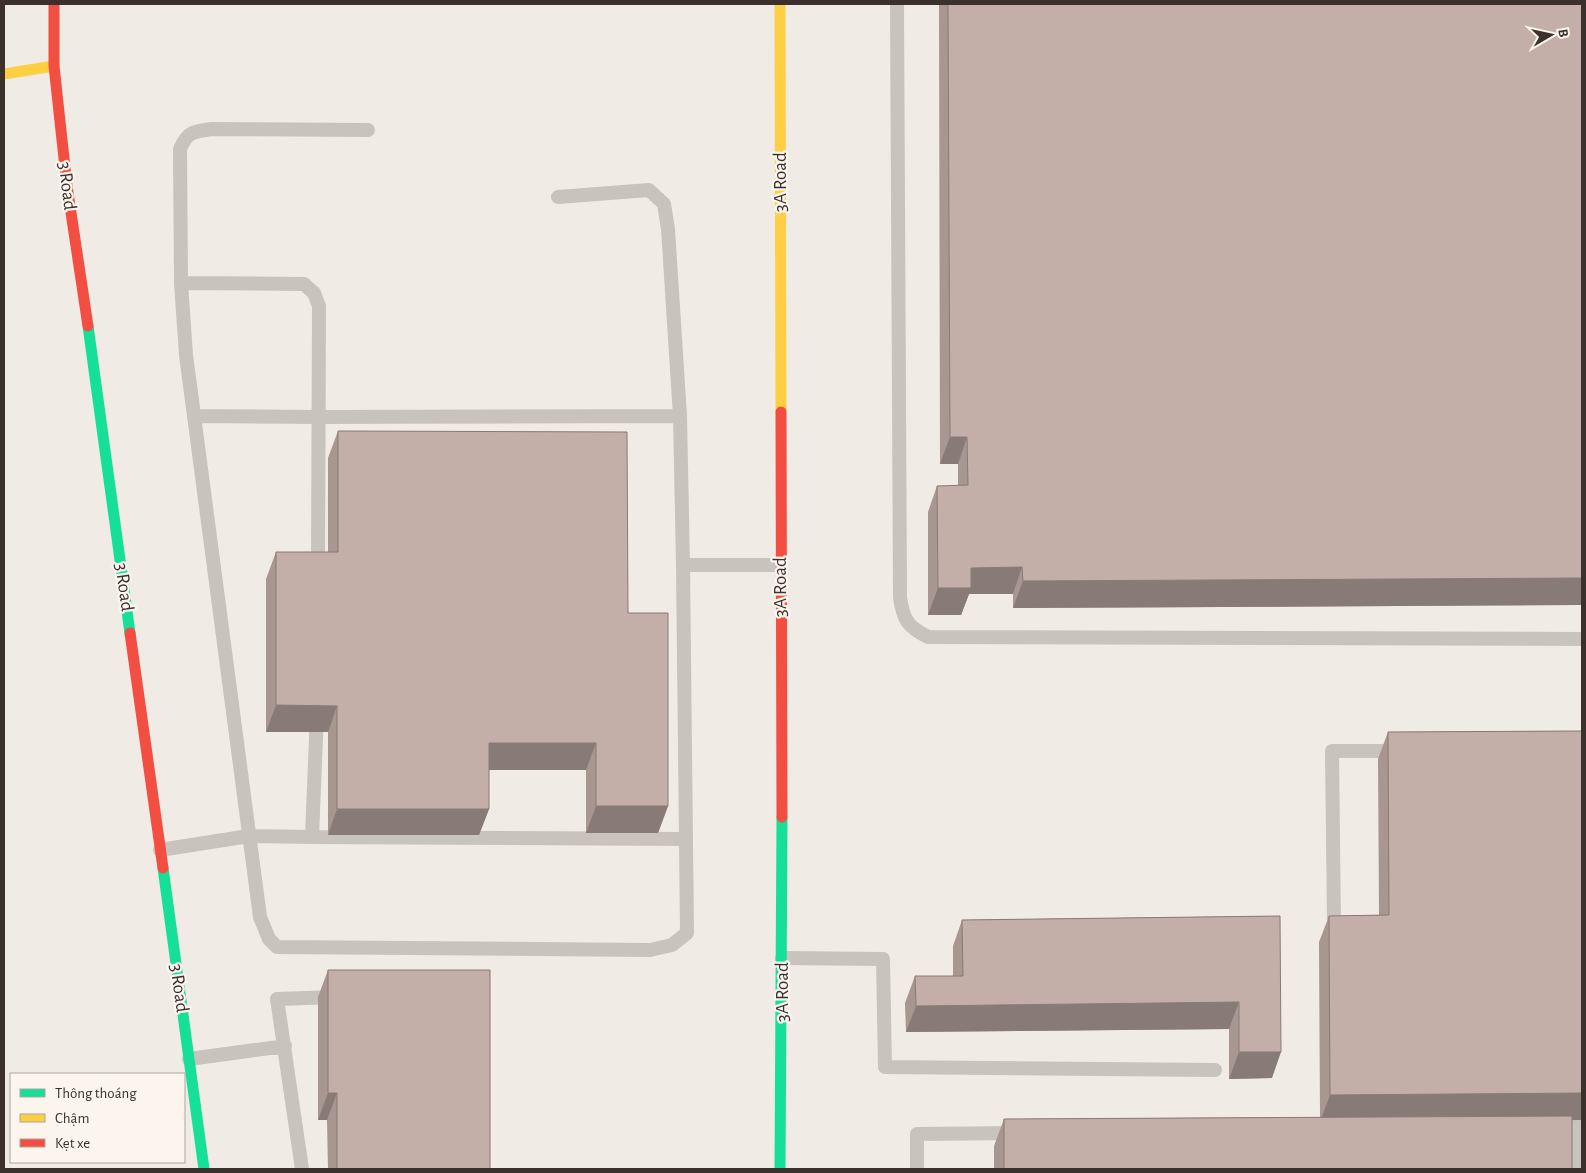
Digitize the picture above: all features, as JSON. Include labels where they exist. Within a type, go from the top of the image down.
[{"type":"street","name":"3 Road","points":[[54,4],[54,66],[67,186],[204,1169]]},
{"type":"street","name":"3A Road","points":[[780,4],[782,958],[780,1169]]},
{"type":"street","points":[[4,74],[54,66]]},
{"type":"lane","points":[[897,4],[900,597],[902,612],[907,622],[928,637],[1582,639]]},
{"type":"lane","points":[[368,130],[212,129],[193,132],[185,138],[180,150],[180,283],[186,355],[260,917],[269,939],[277,947],[650,950],[672,945],[687,932],[680,416],[668,229],[664,204],[649,190],[558,197]]},
{"type":"lane","points":[[180,283],[304,284],[314,292],[319,306],[318,579]]},
{"type":"lane","points":[[194,416],[680,416]]},
{"type":"lane","points":[[683,566],[780,565]]},
{"type":"lane","points":[[312,837],[317,703]]},
{"type":"lane","points":[[1334,924],[1332,751],[1409,751]]},
{"type":"lane","points":[[160,850],[249,836],[685,839]]},
{"type":"lane","points":[[782,958],[883,959],[885,1067],[1215,1070]]},
{"type":"lane","points":[[302,1169],[277,999],[355,997]]},
{"type":"lane","points":[[189,1058],[285,1046]]},
{"type":"lane","points":[[1539,1127],[1580,1126],[1578,1169]]},
{"type":"lane","points":[[917,1169],[917,1134],[1035,1133]]},
{"type":"building","points":[[948,4],[1582,4],[1582,578],[1023,581],[1022,567],[971,568],[971,588],[938,588],[937,486],[968,485],[967,437],[950,437]]},
{"type":"building","points":[[338,431],[627,432],[628,613],[668,613],[668,806],[596,806],[596,743],[489,743],[489,809],[337,809],[337,706],[276,705],[276,552],[338,552]]},
{"type":"building","points":[[1582,731],[1582,1093],[1330,1095],[1329,916],[1389,915],[1388,732]]},
{"type":"building","points":[[1280,916],[1281,1052],[1239,1052],[1239,1002],[916,1006],[915,976],[963,976],[962,920]]},
{"type":"building","points":[[328,970],[490,970],[490,1169],[337,1169],[337,1093],[328,1093]]},
{"type":"building","points":[[1572,1116],[1572,1169],[1004,1169],[1004,1119]]},
{"type":"traffic: fast","points":[[88,326],[130,633]]},
{"type":"traffic: fast","points":[[780,1169],[782,817]]},
{"type":"traffic: fast","points":[[163,868],[204,1169]]},
{"type":"traffic: slow","points":[[780,4],[781,412]]},
{"type":"traffic: slow","points":[[4,74],[54,66]]},
{"type":"traffic: jam","points":[[54,4],[54,66],[67,186],[88,326]]},
{"type":"traffic: jam","points":[[781,412],[782,817]]},
{"type":"traffic: jam","points":[[130,633],[163,868]]}]
